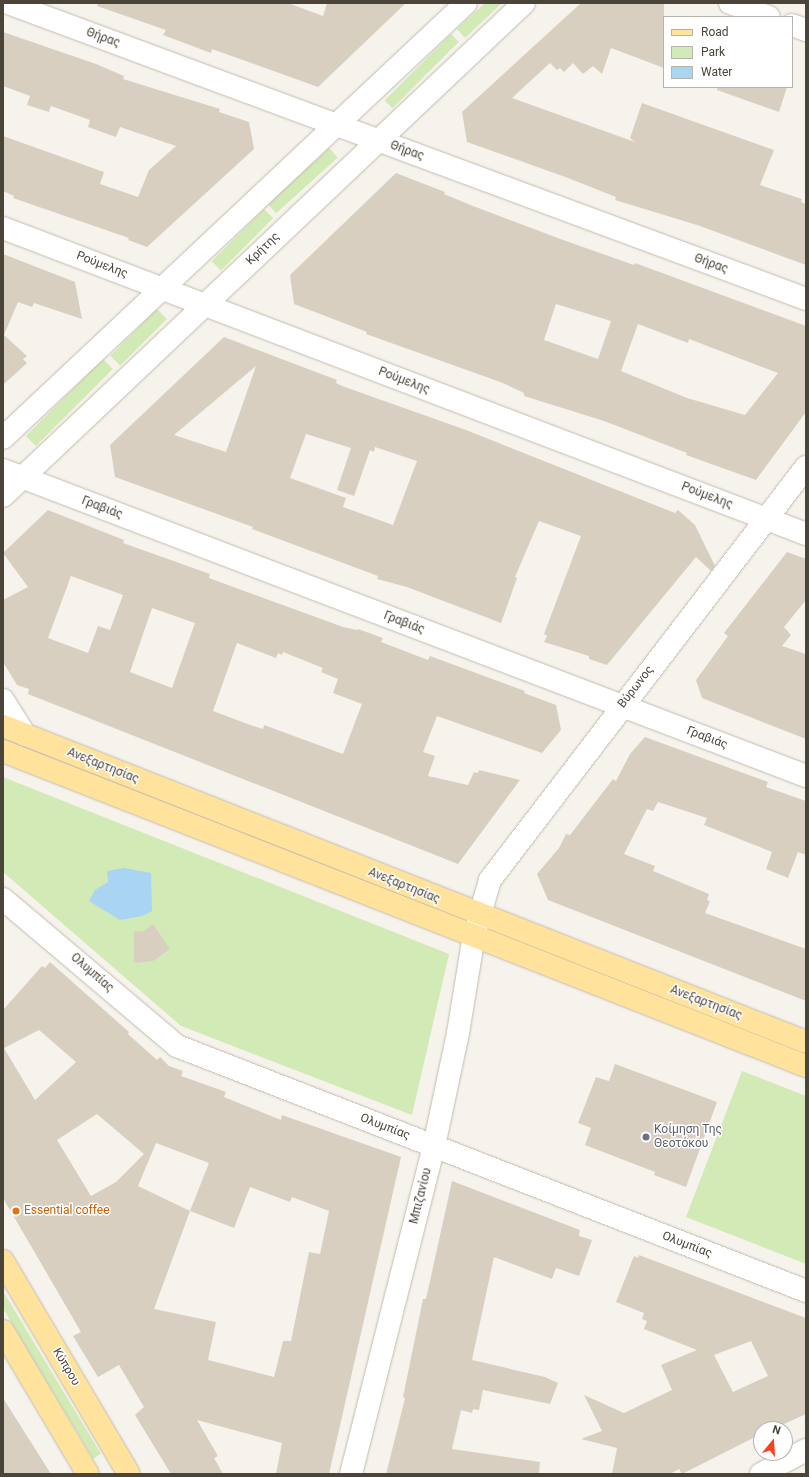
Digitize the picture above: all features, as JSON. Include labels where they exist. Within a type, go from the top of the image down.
[{"type":"main road","name":"Ανεξαρτησίας","points":[[3,726],[806,1066]]},
{"type":"main road","name":"Ανεξαρτησίας","points":[[3,751],[476,925],[806,1042]]},
{"type":"main road","name":"Κύπρου","points":[[3,1261],[129,1474]]},
{"type":"main road","points":[[3,1331],[88,1474]]},
{"type":"street","name":"Θήρας","points":[[8,3],[806,299]]},
{"type":"street","points":[[3,438],[466,3]]},
{"type":"street","name":"Κρήτης","points":[[3,496],[13,474],[205,305],[377,140],[524,3]]},
{"type":"street","points":[[730,3],[766,16]]},
{"type":"street","points":[[793,25],[806,30]]},
{"type":"street","name":"Ρούμελης","points":[[3,228],[806,534]]},
{"type":"street","name":"Βύρωνος","points":[[476,925],[490,880],[621,706],[806,467]]},
{"type":"street","name":"Γραβιάς","points":[[13,474],[806,776]]},
{"type":"street","points":[[3,700],[25,735]]},
{"type":"street","name":"Ολυμπίας","points":[[3,899],[176,1046],[806,1291]]},
{"type":"street","name":"Μπιζανίου","points":[[351,1474],[434,1146],[458,1033],[476,925]]},
{"type":"street","points":[[761,1474],[806,1450]]},
{"type":"green space","points":[[485,3],[502,3],[465,38],[457,29]]},
{"type":"green space","points":[[451,34],[459,42],[392,108],[385,100]]},
{"type":"green space","points":[[329,148],[338,158],[276,213],[267,204]]},
{"type":"green space","points":[[264,209],[273,218],[221,271],[212,261]]},
{"type":"green space","points":[[157,309],[167,319],[120,366],[110,356]]},
{"type":"green space","points":[[103,359],[113,369],[36,446],[26,436]]},
{"type":"green space","points":[[3,777],[449,954],[412,1115],[181,1026],[3,872]]},
{"type":"green space","points":[[742,1071],[806,1096],[806,1264],[686,1217]]},
{"type":"green space","points":[[3,1291],[101,1454],[93,1458],[3,1308]]},
{"type":"water","points":[[124,868],[151,873],[152,911],[142,916],[120,920],[89,901],[95,890],[108,882],[107,871]]},
{"type":"building","points":[[98,3],[288,3],[323,16],[327,3],[406,3],[318,87],[212,49],[211,53],[163,35],[166,30],[97,6]]},
{"type":"building","points":[[581,3],[664,3],[663,68],[611,48],[602,74],[593,66],[583,74],[573,63],[564,72],[560,68],[557,70],[550,63],[512,98],[635,142],[630,138],[642,103],[774,150],[760,185],[802,199],[801,202],[806,204],[806,265],[697,225],[615,200],[616,197],[568,178],[467,142],[462,112]]},
{"type":"building","points":[[3,32],[96,64],[124,76],[123,79],[220,109],[219,112],[249,122],[254,149],[147,247],[128,240],[129,238],[13,198],[14,196],[3,191],[3,136],[104,172],[100,184],[138,197],[149,170],[176,146],[120,127],[116,137],[88,127],[90,120],[51,106],[49,112],[27,105],[30,96],[3,86]]},
{"type":"building","points":[[717,88],[787,88],[779,112],[717,90]]},
{"type":"building","points":[[396,173],[445,192],[444,194],[473,206],[566,241],[634,265],[635,263],[806,326],[806,412],[756,480],[686,455],[687,453],[604,421],[524,396],[524,393],[503,383],[366,334],[367,332],[294,304],[290,275]],"holes":[[[556,304],[611,321],[598,359],[544,340]],[[638,324],[688,343],[689,339],[778,373],[745,415],[687,398],[621,371]]]},
{"type":"building","points":[[3,254],[75,282],[82,319],[34,303],[32,307],[18,302],[4,335],[27,356],[23,359],[27,363],[3,385]]},
{"type":"building","points":[[224,337],[337,380],[336,383],[342,386],[466,430],[675,513],[678,510],[695,525],[715,566],[711,571],[696,557],[607,665],[589,659],[589,656],[544,642],[547,636],[544,634],[581,536],[539,521],[515,577],[517,578],[501,623],[407,587],[377,579],[378,576],[252,529],[253,527],[115,477],[110,445]],"holes":[[[256,366],[226,452],[174,435]],[[306,434],[351,448],[337,490],[354,496],[370,450],[374,452],[375,447],[417,461],[393,525],[343,507],[346,498],[290,478]]]},
{"type":"building","points":[[48,510],[124,540],[123,543],[210,574],[209,578],[343,627],[358,629],[383,638],[381,642],[428,660],[430,656],[525,691],[524,693],[556,705],[561,730],[542,753],[437,716],[423,752],[435,756],[428,776],[468,785],[474,772],[478,773],[479,770],[520,780],[458,864],[28,694],[29,689],[17,685],[3,662],[3,600],[28,587],[3,553]],"holes":[[[71,576],[123,595],[110,630],[98,626],[88,653],[48,638]],[[152,608],[195,623],[172,688],[130,672]],[[237,643],[276,658],[278,653],[282,655],[283,652],[323,668],[321,672],[338,679],[333,693],[362,704],[343,754],[264,725],[263,729],[213,711]]]},
{"type":"building","points":[[787,552],[806,559],[806,600],[784,627],[791,635],[782,646],[806,654],[806,739],[702,698],[696,680],[728,636],[724,633]]},
{"type":"building","points":[[645,737],[768,782],[766,787],[806,801],[806,855],[798,852],[788,878],[766,869],[772,852],[704,825],[707,818],[658,802],[653,811],[647,809],[624,854],[655,866],[653,871],[709,894],[707,900],[710,901],[705,913],[806,949],[806,1001],[548,900],[537,874],[559,848],[566,834],[570,835],[613,779],[616,781],[630,754]]},
{"type":"building","points":[[153,924],[170,949],[153,961],[134,963],[134,931],[142,932]]},
{"type":"building","points":[[50,962],[129,1032],[128,1034],[157,1060],[160,1057],[169,1066],[183,1071],[181,1076],[226,1092],[224,1097],[281,1120],[282,1115],[401,1157],[329,1474],[276,1474],[282,1443],[197,1420],[218,1456],[214,1458],[223,1474],[171,1474],[135,1415],[144,1407],[119,1365],[98,1377],[73,1336],[81,1332],[3,1198],[3,1010],[42,966],[45,968]],"holes":[[[39,1030],[76,1062],[35,1100],[4,1048]],[[97,1114],[144,1154],[116,1182],[91,1196],[57,1140]],[[156,1143],[209,1163],[190,1211],[138,1186]],[[250,1187],[290,1202],[292,1197],[329,1211],[320,1254],[309,1252],[291,1341],[283,1341],[274,1377],[208,1360],[216,1322],[154,1309],[190,1211],[234,1228]]]},
{"type":"building","name":"Κοίμηση Της Θεοτόκου","points":[[615,1064],[717,1102],[686,1187],[654,1175],[655,1172],[585,1145],[591,1128],[578,1123],[596,1077],[609,1081]]},
{"type":"building","points":[[452,1181],[580,1230],[579,1236],[592,1240],[579,1276],[556,1268],[552,1279],[494,1257],[472,1360],[545,1377],[558,1383],[550,1404],[483,1390],[479,1410],[473,1409],[472,1413],[461,1410],[452,1449],[540,1462],[539,1474],[386,1474],[405,1398],[403,1397],[423,1299],[426,1299]]},
{"type":"building","points":[[639,1255],[806,1318],[806,1414],[791,1421],[753,1421],[753,1438],[682,1474],[679,1469],[670,1474],[612,1474],[617,1448],[581,1439],[602,1431],[584,1395],[624,1413],[672,1390],[661,1365],[697,1350],[644,1329],[647,1321],[642,1319],[644,1313],[616,1302],[634,1256],[638,1258]],"holes":[[[751,1341],[768,1376],[733,1392],[714,1355]]]},
{"type":"building","points":[[3,1398],[51,1474],[3,1474]]},
{"type":"place","name":"Κοίμηση Της Θεοτόκου","points":[[646,1137]]},
{"type":"place","name":"Essential coffee","points":[[16,1211]]}]
